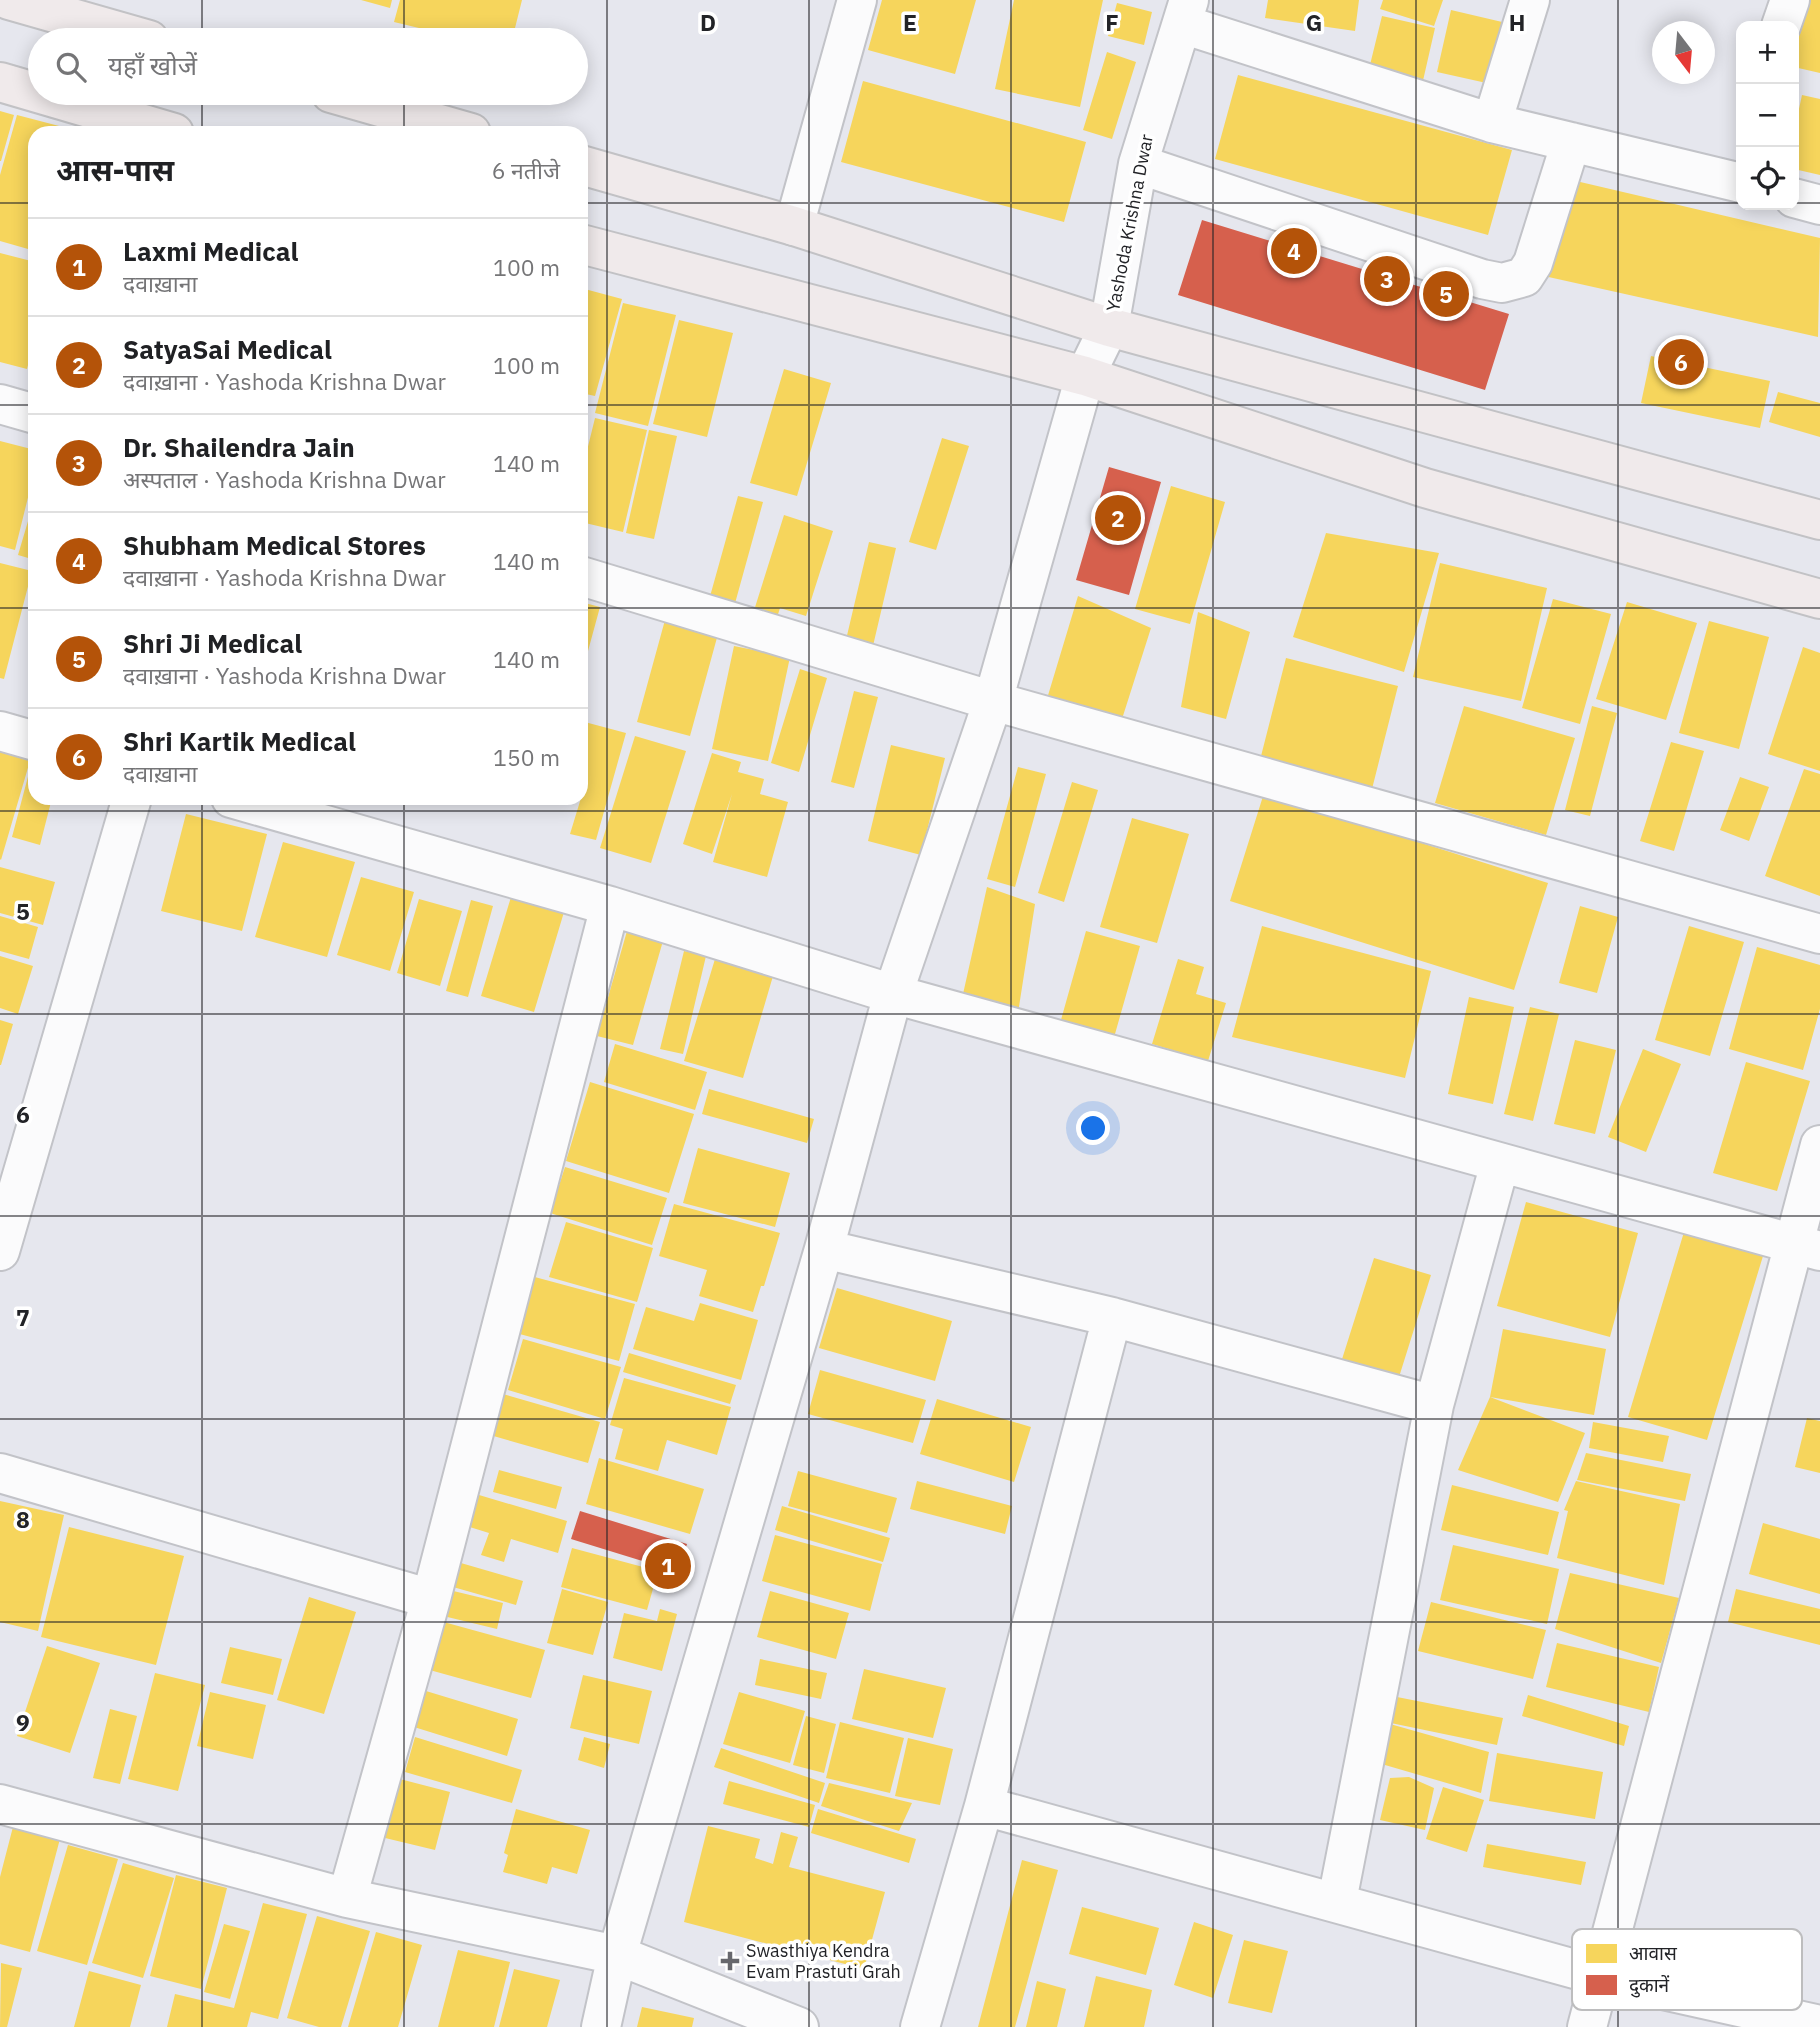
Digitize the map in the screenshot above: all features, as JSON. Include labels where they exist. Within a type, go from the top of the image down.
[{"type":"main road","points":[[9,0],[107,28]]},
{"type":"main road","points":[[0,82],[28,90]]},
{"type":"main road","points":[[78,105],[150,126]]},
{"type":"main road","points":[[373,105],[446,126]]},
{"type":"main road","points":[[588,166],[794,226],[1109,327],[1820,520]]},
{"type":"main road","points":[[588,246],[1085,376],[1425,488],[1820,599]]},
{"type":"street","points":[[794,226],[856,0]]},
{"type":"street","points":[[1492,123],[1530,0]]},
{"type":"street","points":[[1784,21],[1790,0]]},
{"type":"street","points":[[1185,12],[1492,123],[1571,142],[1736,172]]},
{"type":"street","name":"Yashoda Krishna Dwar","points":[[601,2027],[617,1955],[824,1249],[893,994],[993,701],[1085,376],[1109,327],[1138,164],[1185,12]]},
{"type":"street","points":[[1138,164],[1482,279],[1502,283],[1524,277],[1533,263],[1571,142]]},
{"type":"street","points":[[1799,199],[1820,205]]},
{"type":"street","points":[[0,404],[28,412]]},
{"type":"street","points":[[588,578],[993,701],[1820,934]]},
{"type":"street","points":[[0,731],[28,739]]},
{"type":"street","points":[[0,1251],[130,805]]},
{"type":"street","points":[[256,805],[610,906],[893,994],[1806,1247]]},
{"type":"street","points":[[347,1898],[431,1599],[610,906]]},
{"type":"street","points":[[1613,1929],[1806,1247],[1820,1145]]},
{"type":"street","points":[[1337,1901],[1434,1405],[1500,1163]]},
{"type":"street","points":[[824,1249],[1112,1317],[1434,1405]]},
{"type":"street","points":[[920,2027],[984,1806],[1112,1317]]},
{"type":"street","points":[[0,1473],[431,1599]]},
{"type":"street","points":[[0,1804],[347,1898],[617,1955],[799,2027]]},
{"type":"street","points":[[984,1806],[1337,1901],[1572,1968]]},
{"type":"street","points":[[1587,2027],[1591,2010]]},
{"type":"street","points":[[1753,2010],[1820,2025]]},
{"type":"building: आवास","points":[[361,0],[392,0],[390,8]]},
{"type":"building: आवास","points":[[400,0],[522,0],[515,28],[419,28],[394,22]]},
{"type":"building: आवास","points":[[882,0],[976,0],[955,74],[868,50]]},
{"type":"building: आवास","points":[[1014,0],[1103,0],[1080,107],[995,89]]},
{"type":"building: आवास","points":[[1268,0],[1359,0],[1355,31],[1265,18]]},
{"type":"building: आवास","points":[[1383,0],[1443,0],[1434,26],[1380,9]]},
{"type":"building: आवास","points":[[1806,0],[1820,0],[1820,73],[1799,68],[1799,29]]},
{"type":"building: आवास","points":[[1117,3],[1152,12],[1144,45],[1108,36]]},
{"type":"building: आवास","points":[[1451,10],[1515,25],[1500,86],[1437,72]]},
{"type":"building: आवास","points":[[1382,16],[1435,28],[1422,85],[1368,73]]},
{"type":"building: आवास","points":[[1107,52],[1136,62],[1112,139],[1083,130]]},
{"type":"building: आवास","points":[[1238,75],[1512,150],[1488,235],[1215,159]]},
{"type":"building: आवास","points":[[863,81],[1086,142],[1064,222],[841,162]]},
{"type":"building: आवास","points":[[1802,95],[1820,99],[1820,175],[1799,170],[1799,109]]},
{"type":"building: आवास","points":[[0,111],[14,115],[1,161],[0,161]]},
{"type":"building: आवास","points":[[17,115],[59,126],[28,126],[28,249],[0,241],[0,175]]},
{"type":"building: आवास","points":[[1576,181],[1820,238],[1818,337],[1544,276]]},
{"type":"building: आवास","points":[[0,253],[28,260],[28,365],[27,369],[0,362]]},
{"type":"building: आवास","points":[[588,290],[622,299],[595,396],[588,394]]},
{"type":"building: आवास","points":[[623,303],[676,315],[648,426],[595,413]]},
{"type":"building: आवास","points":[[679,320],[733,333],[707,437],[653,424]]},
{"type":"building: आवास","points":[[1651,356],[1770,381],[1760,428],[1641,403]]},
{"type":"building: आवास","points":[[784,369],[831,383],[797,496],[750,483]]},
{"type":"building: आवास","points":[[1778,392],[1820,403],[1820,437],[1769,422]]},
{"type":"building: आवास","points":[[595,418],[647,430],[623,532],[588,524],[588,446]]},
{"type":"building: आवास","points":[[649,430],[677,436],[654,539],[626,533]]},
{"type":"building: आवास","points":[[942,438],[969,446],[936,550],[909,542]]},
{"type":"building: आवास","points":[[0,441],[28,448],[28,497],[15,550],[0,546]]},
{"type":"building: आवास","points":[[1171,486],[1225,502],[1190,624],[1135,609]]},
{"type":"building: आवास","points":[[738,496],[763,502],[734,607],[709,600]]},
{"type":"building: आवास","points":[[784,515],[833,531],[806,616],[780,608],[774,627],[751,620]]},
{"type":"building: आवास","points":[[28,521],[28,558],[18,555]]},
{"type":"building: आवास","points":[[1326,533],[1439,553],[1404,672],[1293,637]]},
{"type":"building: आवास","points":[[869,542],[896,548],[872,650],[845,644]]},
{"type":"building: आवास","points":[[0,563],[28,570],[28,586],[4,679],[0,678]]},
{"type":"building: आवास","points":[[1440,563],[1547,588],[1521,701],[1413,677]]},
{"type":"building: आवास","points":[[1078,596],[1151,628],[1122,719],[1046,702]]},
{"type":"building: आवास","points":[[1553,599],[1611,614],[1580,724],[1522,708]]},
{"type":"building: आवास","points":[[1627,602],[1697,623],[1666,720],[1596,699]]},
{"type":"building: आवास","points":[[588,604],[600,607],[588,651]]},
{"type":"building: आवास","points":[[1198,612],[1250,632],[1226,719],[1181,707]]},
{"type":"building: आवास","points":[[665,620],[718,634],[690,736],[637,722]]},
{"type":"building: आवास","points":[[1709,621],[1769,637],[1739,749],[1679,733]]},
{"type":"building: आवास","points":[[734,646],[790,657],[768,761],[712,749]]},
{"type":"building: आवास","points":[[1803,647],[1820,653],[1820,771],[1768,754]]},
{"type":"building: आवास","points":[[1286,658],[1398,686],[1372,789],[1260,760]]},
{"type":"building: आवास","points":[[800,669],[827,678],[799,772],[771,763]]},
{"type":"building: आवास","points":[[854,691],[878,697],[854,788],[831,782]]},
{"type":"building: आवास","points":[[1464,706],[1575,738],[1546,835],[1435,803]]},
{"type":"building: आवास","points":[[1592,706],[1617,713],[1590,816],[1565,810]]},
{"type":"building: आवास","points":[[588,723],[626,733],[596,840],[570,834],[579,805],[588,805]]},
{"type":"building: आवास","points":[[635,736],[686,751],[651,863],[600,848]]},
{"type":"building: आवास","points":[[1671,742],[1704,751],[1674,851],[1640,841]]},
{"type":"building: आवास","points":[[0,744],[28,753],[28,768],[0,859]]},
{"type":"building: आवास","points":[[891,745],[945,758],[921,855],[868,841]]},
{"type":"building: आवास","points":[[712,753],[741,762],[738,772],[764,779],[760,794],[788,802],[767,877],[713,862],[732,794],[712,854],[683,844]]},
{"type":"building: आवास","points":[[1018,767],[1046,774],[1015,887],[987,879]]},
{"type":"building: आवास","points":[[1804,769],[1820,774],[1820,896],[1765,876]]},
{"type":"building: आवास","points":[[28,777],[28,805],[50,805],[40,845],[12,837]]},
{"type":"building: आवास","points":[[1740,777],[1769,787],[1749,841],[1720,830]]},
{"type":"building: आवास","points":[[1072,782],[1098,790],[1064,902],[1038,893]]},
{"type":"building: आवास","points":[[1264,793],[1548,883],[1514,990],[1230,901]]},
{"type":"building: आवास","points":[[186,814],[267,834],[242,931],[161,911]]},
{"type":"building: आवास","points":[[1132,818],[1189,834],[1157,943],[1100,927]]},
{"type":"building: आवास","points":[[283,842],[355,862],[327,957],[255,937]]},
{"type":"building: आवास","points":[[0,867],[55,882],[43,925],[0,913]]},
{"type":"building: आवास","points":[[361,877],[414,892],[390,971],[337,955]]},
{"type":"building: आवास","points":[[987,887],[1035,904],[1018,1013],[963,994]]},
{"type":"building: आवास","points":[[511,897],[564,912],[534,1012],[481,996]]},
{"type":"building: आवास","points":[[419,899],[462,911],[440,986],[397,973]]},
{"type":"building: आवास","points":[[471,900],[493,906],[468,997],[446,991]]},
{"type":"building: आवास","points":[[1580,906],[1618,917],[1597,993],[1559,983]]},
{"type":"building: आवास","points":[[0,916],[38,927],[29,959],[0,951]]},
{"type":"building: आवास","points":[[631,917],[667,927],[633,1045],[597,1036]]},
{"type":"building: आवास","points":[[1262,926],[1431,971],[1405,1078],[1232,1037]]},
{"type":"building: आवास","points":[[1689,926],[1744,942],[1710,1056],[1655,1040]]},
{"type":"building: आवास","points":[[1086,931],[1140,946],[1111,1048],[1057,1034]]},
{"type":"building: आवास","points":[[1757,947],[1820,965],[1820,1009],[1803,1070],[1729,1049]]},
{"type":"building: आवास","points":[[684,951],[706,956],[683,1054],[660,1049]]},
{"type":"building: आवास","points":[[0,956],[33,966],[18,1014],[0,1008]]},
{"type":"building: आवास","points":[[715,959],[773,976],[743,1078],[684,1061]]},
{"type":"building: आवास","points":[[1178,959],[1204,967],[1196,994],[1226,1003],[1208,1061],[1152,1044]]},
{"type":"building: आवास","points":[[1469,997],[1514,1007],[1493,1104],[1448,1094]]},
{"type":"building: आवास","points":[[1530,1007],[1559,1014],[1533,1121],[1504,1114]]},
{"type":"building: आवास","points":[[0,1020],[13,1024],[1,1065],[0,1065]]},
{"type":"building: आवास","points":[[1575,1040],[1616,1050],[1595,1134],[1554,1124]]},
{"type":"building: आवास","points":[[615,1044],[707,1072],[695,1110],[604,1082]]},
{"type":"building: आवास","points":[[1643,1049],[1681,1064],[1646,1152],[1608,1137]]},
{"type":"building: आवास","points":[[1746,1062],[1810,1081],[1777,1191],[1713,1173]]},
{"type":"building: आवास","points":[[590,1082],[694,1114],[669,1193],[566,1161]]},
{"type":"building: आवास","points":[[709,1089],[814,1119],[807,1143],[702,1114]]},
{"type":"building: आवास","points":[[698,1148],[790,1173],[775,1227],[683,1203]]},
{"type":"building: आवास","points":[[565,1167],[667,1198],[652,1245],[550,1213]]},
{"type":"building: आवास","points":[[1526,1202],[1638,1233],[1610,1337],[1497,1306]]},
{"type":"building: आवास","points":[[674,1204],[780,1233],[753,1312],[699,1296],[707,1270],[659,1256]]},
{"type":"building: आवास","points":[[566,1222],[653,1248],[637,1302],[549,1277]]},
{"type":"building: आवास","points":[[1684,1232],[1763,1256],[1707,1440],[1628,1417]]},
{"type":"building: आवास","points":[[1374,1258],[1431,1275],[1394,1393],[1337,1375]]},
{"type":"building: आवास","points":[[531,1276],[635,1304],[619,1361],[516,1333]]},
{"type":"building: आवास","points":[[837,1288],[952,1321],[935,1381],[819,1348]]},
{"type":"building: आवास","points":[[700,1303],[758,1320],[741,1380],[633,1349],[646,1307],[694,1321]]},
{"type":"building: आवास","points":[[1503,1329],[1606,1349],[1594,1415],[1490,1397]]},
{"type":"building: आवास","points":[[523,1339],[621,1367],[605,1419],[508,1390]]},
{"type":"building: आवास","points":[[629,1353],[736,1385],[730,1404],[623,1372]]},
{"type":"building: आवास","points":[[820,1370],[926,1400],[913,1443],[808,1414]]},
{"type":"building: आवास","points":[[624,1378],[731,1407],[717,1455],[667,1440],[658,1471],[615,1459],[623,1429],[610,1425]]},
{"type":"building: आवास","points":[[503,1394],[600,1422],[588,1463],[490,1435]]},
{"type":"building: आवास","points":[[1490,1397],[1585,1433],[1558,1502],[1458,1470]]},
{"type":"building: आवास","points":[[937,1399],[1031,1427],[1014,1482],[920,1454]]},
{"type":"building: आवास","points":[[1807,1418],[1820,1421],[1820,1473],[1795,1467]]},
{"type":"building: आवास","points":[[1593,1422],[1669,1436],[1663,1462],[1589,1448]]},
{"type":"building: आवास","points":[[1586,1453],[1691,1474],[1685,1501],[1577,1480]]},
{"type":"building: आवास","points":[[599,1458],[704,1489],[690,1534],[586,1504]]},
{"type":"building: आवास","points":[[499,1470],[562,1487],[556,1509],[493,1492]]},
{"type":"building: आवास","points":[[798,1471],[897,1498],[887,1533],[788,1506]]},
{"type":"building: आवास","points":[[917,1481],[1012,1506],[1005,1534],[910,1509]]},
{"type":"building: आवास","points":[[1576,1481],[1680,1504],[1664,1585],[1557,1558],[1568,1511],[1564,1510]]},
{"type":"building: आवास","points":[[1452,1485],[1559,1512],[1548,1555],[1441,1530]]},
{"type":"building: आवास","points":[[469,1492],[567,1521],[558,1553],[511,1539],[504,1562],[481,1555],[489,1533],[460,1524]]},
{"type":"building: आवास","points":[[0,1501],[64,1515],[38,1631],[0,1622]]},
{"type":"building: आवास","points":[[782,1506],[890,1538],[883,1562],[775,1530]]},
{"type":"building: आवास","points":[[1763,1523],[1820,1539],[1820,1594],[1749,1574]]},
{"type":"building: आवास","points":[[69,1527],[184,1556],[156,1665],[41,1637]]},
{"type":"building: आवास","points":[[775,1535],[882,1564],[870,1611],[762,1581]]},
{"type":"building: आवास","points":[[1453,1545],[1559,1569],[1547,1624],[1440,1600]]},
{"type":"building: आवास","points":[[572,1548],[658,1571],[647,1610],[561,1587]]},
{"type":"building: आवास","points":[[454,1561],[523,1581],[516,1605],[446,1585]]},
{"type":"building: आवास","points":[[1570,1573],[1679,1598],[1661,1663],[1555,1629]]},
{"type":"building: आवास","points":[[441,1588],[503,1603],[497,1629],[435,1614]]},
{"type":"building: आवास","points":[[562,1589],[608,1602],[593,1655],[547,1643]]},
{"type":"building: आवास","points":[[1736,1589],[1820,1609],[1820,1645],[1728,1622]]},
{"type":"building: आवास","points":[[770,1591],[849,1613],[836,1659],[757,1637]]},
{"type":"building: आवास","points":[[309,1597],[356,1612],[324,1714],[277,1700]]},
{"type":"building: आवास","points":[[1431,1602],[1546,1630],[1533,1679],[1418,1651]]},
{"type":"building: आवास","points":[[660,1609],[677,1614],[662,1671],[613,1658],[624,1613],[657,1621]]},
{"type":"building: आवास","points":[[440,1621],[545,1650],[531,1698],[426,1669]]},
{"type":"building: आवास","points":[[1557,1643],[1659,1667],[1649,1712],[1546,1687]]},
{"type":"building: आवास","points":[[47,1646],[100,1663],[70,1753],[17,1736]]},
{"type":"building: आवास","points":[[230,1647],[282,1659],[273,1695],[221,1683]]},
{"type":"building: आवास","points":[[760,1659],[827,1673],[821,1699],[755,1685]]},
{"type":"building: आवास","points":[[864,1669],[946,1688],[933,1738],[852,1719]]},
{"type":"building: आवास","points":[[155,1673],[205,1685],[178,1791],[128,1779]]},
{"type":"building: आवास","points":[[583,1675],[652,1691],[639,1744],[570,1728]]},
{"type":"building: आवास","points":[[426,1691],[518,1719],[507,1756],[414,1727]]},
{"type":"building: आवास","points":[[210,1692],[266,1705],[253,1759],[197,1746]]},
{"type":"building: आवास","points":[[739,1692],[805,1711],[790,1763],[723,1744]]},
{"type":"building: आवास","points":[[1528,1695],[1629,1726],[1624,1746],[1522,1716]]},
{"type":"building: आवास","points":[[1392,1696],[1503,1718],[1497,1745],[1386,1722]]},
{"type":"building: आवास","points":[[110,1709],[137,1716],[120,1784],[93,1778]]},
{"type":"building: आवास","points":[[806,1716],[836,1724],[824,1773],[793,1765]]},
{"type":"building: आवास","points":[[840,1722],[904,1738],[890,1793],[826,1778]]},
{"type":"building: आवास","points":[[1383,1722],[1489,1752],[1481,1793],[1385,1765]]},
{"type":"building: आवास","points":[[415,1737],[522,1770],[512,1803],[405,1772]]},
{"type":"building: आवास","points":[[584,1737],[610,1744],[604,1768],[578,1760]]},
{"type":"building: आवास","points":[[908,1738],[953,1749],[940,1805],[895,1796]]},
{"type":"building: आवास","points":[[721,1748],[825,1783],[819,1803],[714,1767]]},
{"type":"building: आवास","points":[[1497,1753],[1603,1772],[1595,1819],[1489,1801]]},
{"type":"building: आवास","points":[[1409,1777],[1434,1788],[1425,1830],[1380,1820],[1390,1778]]},
{"type":"building: आवास","points":[[396,1778],[450,1792],[435,1850],[381,1837]]},
{"type":"building: आवास","points":[[729,1781],[815,1805],[809,1827],[723,1804]]},
{"type":"building: आवास","points":[[829,1783],[912,1803],[899,1831],[821,1806]]},
{"type":"building: आवास","points":[[1443,1787],[1484,1800],[1467,1852],[1426,1839]]},
{"type":"building: आवास","points":[[516,1809],[590,1830],[577,1874],[552,1867],[547,1884],[503,1872],[508,1855],[504,1853]]},
{"type":"building: आवास","points":[[818,1809],[916,1839],[909,1863],[811,1833]]},
{"type":"building: आवास","points":[[14,1823],[61,1835],[30,1952],[0,1944],[0,1877]]},
{"type":"building: आवास","points":[[708,1826],[760,1839],[755,1858],[773,1864],[781,1832],[798,1837],[789,1867],[885,1892],[864,1969],[684,1922]]},
{"type":"building: आवास","points":[[1487,1844],[1586,1862],[1581,1885],[1483,1867]]},
{"type":"building: आवास","points":[[68,1845],[118,1859],[87,1965],[37,1951]]},
{"type":"building: आवास","points":[[1022,1860],[1058,1870],[1015,2027],[978,2027]]},
{"type":"building: आवास","points":[[123,1863],[174,1878],[143,1978],[92,1963]]},
{"type":"building: आवास","points":[[176,1875],[227,1888],[201,1989],[150,1976]]},
{"type":"building: आवास","points":[[263,1903],[307,1914],[278,2019],[251,2012],[247,2027],[167,2027],[175,1994],[234,2008]]},
{"type":"building: आवास","points":[[1082,1907],[1159,1928],[1146,1975],[1069,1954]]},
{"type":"building: आवास","points":[[317,1916],[370,1931],[341,2027],[319,2027],[287,2018]]},
{"type":"building: आवास","points":[[1194,1922],[1233,1935],[1213,1998],[1174,1985]]},
{"type":"building: आवास","points":[[224,1924],[250,1931],[230,1999],[204,1992]]},
{"type":"building: आवास","points":[[376,1932],[422,1945],[398,2027],[348,2027]]},
{"type":"building: आवास","points":[[1244,1940],[1288,1951],[1272,2013],[1228,2003]]},
{"type":"building: आवास","points":[[458,1950],[510,1962],[494,2027],[438,2027]]},
{"type":"building: आवास","points":[[1,1963],[22,1968],[7,2027],[0,2027]]},
{"type":"building: आवास","points":[[514,1969],[560,1980],[547,2027],[499,2027]]},
{"type":"building: आवास","points":[[89,1971],[141,1985],[130,2027],[74,2027]]},
{"type":"building: आवास","points":[[1096,1976],[1152,1990],[1144,2027],[1084,2027]]},
{"type":"building: आवास","points":[[1037,1981],[1066,1989],[1057,2027],[1026,2027]]},
{"type":"building: आवास","points":[[642,2007],[694,2018],[692,2027],[637,2027]]},
{"type":"building: दुकानें","points":[[1202,220],[1509,314],[1485,390],[1178,295]]},
{"type":"building: दुकानें","points":[[1109,467],[1161,482],[1129,595],[1076,580]]},
{"type":"building: दुकानें","points":[[580,1511],[687,1544],[678,1572],[571,1539]]},
{"type":"place","name":"Shubham Medical Stores","points":[[1294,251]]},
{"type":"place","name":"Dr. Shailendra Jain","points":[[1387,279]]},
{"type":"place","name":"Shri Ji Medical","points":[[1446,294]]},
{"type":"place","name":"Shri Kartik Medical","points":[[1681,362]]},
{"type":"place","name":"SatyaSai Medical","points":[[1118,518]]},
{"type":"place","name":"Laxmi Medical","points":[[668,1566]]},
{"type":"place","name":"Swasthiya Kendra Evam Prastuti Grah","points":[[730,1961]]}]
